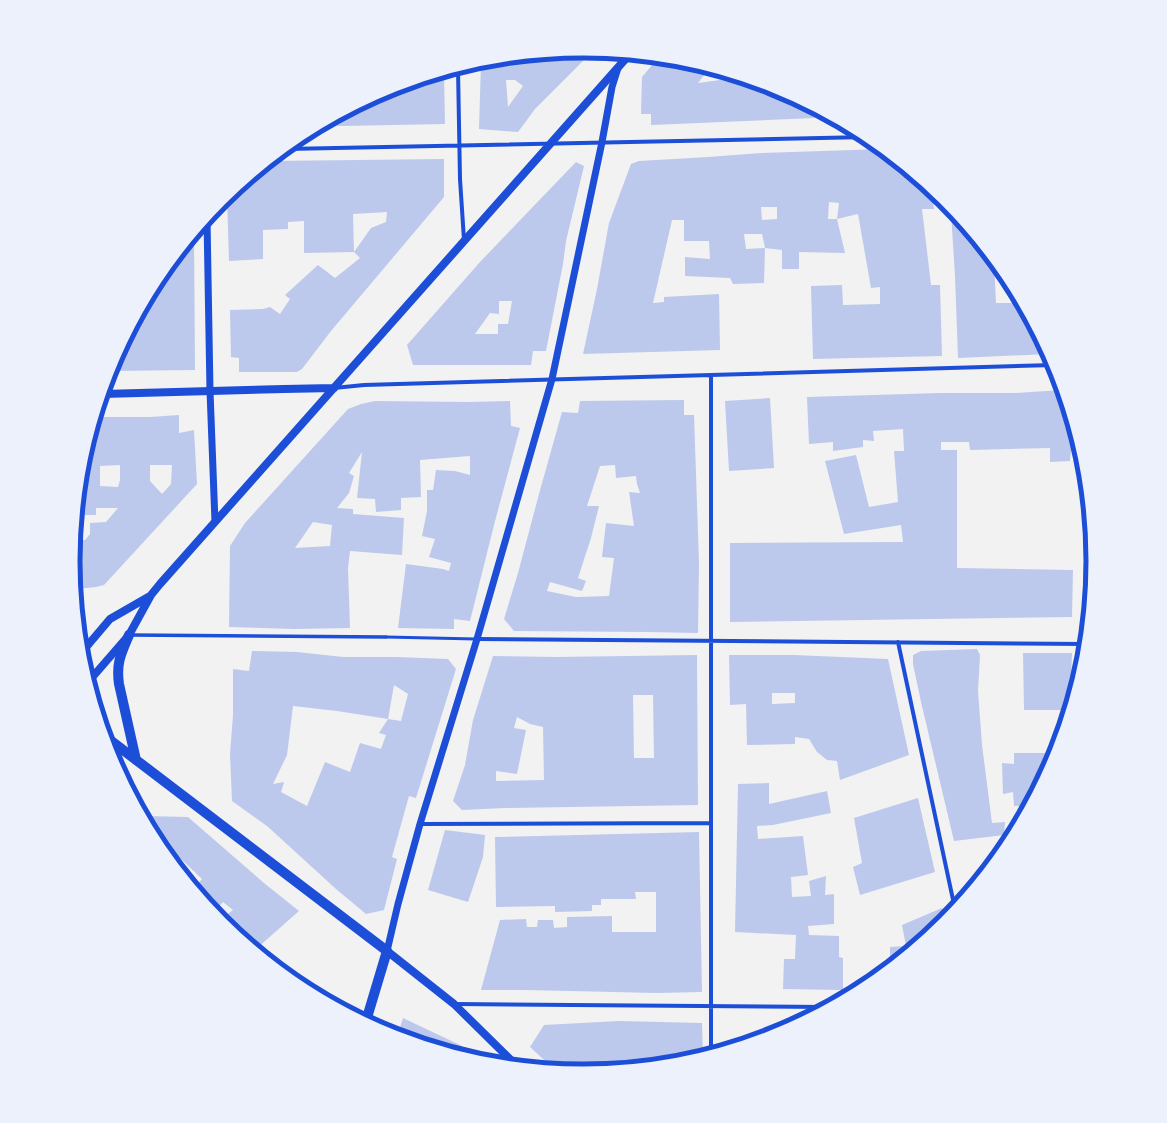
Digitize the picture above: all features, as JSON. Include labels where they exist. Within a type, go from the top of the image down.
[{"type":"main road","points":[[136,760],[117,672],[118,662],[129,635],[151,595],[625,60]]},
{"type":"main road","points":[[109,394],[334,388]]},
{"type":"main road","points":[[87,646],[110,619],[151,595]]},
{"type":"main road","points":[[93,676],[129,635]]},
{"type":"main road","points":[[114,743],[387,951],[454,1004],[511,1060]]},
{"type":"main road","points":[[368,1016],[387,951]]},
{"type":"street","points":[[387,951],[420,824],[477,639],[552,379],[602,142],[612,87],[618,68]]},
{"type":"street","points":[[458,74],[460,179],[464,242]]},
{"type":"street","points":[[296,149],[854,137]]},
{"type":"street","points":[[207,228],[210,391],[215,522]]},
{"type":"street","points":[[334,388],[364,385],[1047,365]]},
{"type":"street","points":[[711,375],[711,1049]]},
{"type":"street","points":[[129,635],[386,637]]},
{"type":"street","points":[[477,639],[1080,644]]},
{"type":"street","points":[[898,642],[954,903]]},
{"type":"street","points":[[420,824],[710,823]]},
{"type":"street","points":[[454,1004],[818,1007]]},
{"type":"lane","points":[[386,637],[477,639]]},
{"type":"building","points":[[586,58],[535,109],[518,132],[479,129],[481,69],[518,62]],"holes":[[[506,80],[515,80],[523,86],[508,107]]]},
{"type":"building","points":[[654,63],[706,73],[698,83],[720,80],[723,78],[776,96],[814,114],[814,118],[651,125],[651,114],[641,114],[642,77]]},
{"type":"building","points":[[444,78],[445,124],[331,125],[391,96]]},
{"type":"building","points":[[872,149],[890,162],[937,202],[933,202],[934,209],[922,209],[931,285],[940,285],[942,356],[813,359],[811,286],[842,285],[843,305],[880,304],[880,287],[871,288],[858,214],[837,219],[845,253],[799,252],[799,269],[782,269],[782,250],[765,248],[764,283],[733,284],[730,278],[685,276],[685,257],[710,259],[709,241],[684,241],[684,220],[672,220],[653,303],[664,302],[664,297],[719,294],[720,350],[583,354],[609,223],[631,164],[639,161],[761,153]],"holes":[[[829,202],[839,203],[837,219],[828,219]],[[761,207],[777,207],[777,219],[762,220]],[[744,234],[762,234],[765,248],[746,249]]]},
{"type":"building","points":[[444,159],[444,197],[331,331],[302,369],[297,372],[239,372],[239,358],[231,357],[230,310],[263,309],[270,307],[280,314],[290,299],[285,295],[318,265],[335,278],[360,258],[354,252],[304,253],[304,221],[288,222],[288,229],[263,230],[263,259],[229,261],[227,205],[279,161]],"holes":[[[387,212],[386,222],[371,228],[354,252],[353,214]]]},
{"type":"building","points":[[576,162],[584,166],[566,241],[546,351],[533,351],[531,365],[413,365],[407,345],[480,262]],"holes":[[[499,301],[512,301],[508,324],[498,324],[498,334],[475,334],[490,313],[499,314]]]},
{"type":"building","points":[[940,205],[946,212],[940,211]]},
{"type":"building","points":[[951,218],[983,255],[994,271],[996,303],[1015,302],[1042,354],[958,358]]},
{"type":"building","points":[[194,243],[195,370],[117,371],[147,310],[165,282]]},
{"type":"building","points":[[1057,390],[1072,439],[1070,461],[1050,462],[1050,448],[970,450],[969,442],[941,442],[941,450],[957,450],[957,568],[1073,570],[1072,617],[730,622],[730,543],[903,542],[901,525],[844,534],[825,461],[856,455],[869,507],[898,502],[894,451],[904,451],[903,429],[873,431],[874,441],[863,440],[863,447],[833,451],[833,442],[809,444],[807,397],[940,393],[1016,393]]},
{"type":"building","points":[[770,398],[774,468],[729,471],[725,401]]},
{"type":"building","points":[[684,400],[684,415],[694,415],[699,563],[698,633],[514,631],[504,619],[562,412],[578,413],[580,401]],"holes":[[[615,465],[616,478],[636,476],[640,493],[629,492],[634,526],[606,523],[602,557],[614,558],[609,596],[576,597],[547,591],[550,582],[582,591],[586,581],[578,578],[591,538],[599,506],[587,506],[600,466]]]},
{"type":"building","points":[[375,401],[510,401],[511,426],[520,428],[470,621],[454,619],[454,629],[398,628],[406,564],[449,571],[451,563],[429,557],[435,539],[422,536],[427,511],[427,490],[433,490],[436,470],[455,471],[470,475],[470,456],[420,460],[421,497],[401,498],[401,510],[376,512],[375,499],[357,498],[362,452],[349,473],[354,476],[349,493],[337,508],[353,509],[353,514],[404,518],[402,555],[350,551],[348,568],[350,628],[294,629],[229,627],[230,546],[245,523],[348,409]],"holes":[[[313,522],[332,525],[330,546],[295,548]]]},
{"type":"building","points":[[179,415],[179,433],[194,430],[197,484],[104,585],[81,589],[81,540],[85,540],[90,534],[90,523],[106,522],[118,508],[96,508],[96,515],[82,515],[90,463],[102,417],[150,417]],"holes":[[[120,465],[120,480],[118,487],[100,486],[100,466]],[[150,465],[172,465],[171,484],[162,494],[150,481]]]},
{"type":"building","points":[[977,649],[980,655],[978,691],[982,745],[992,823],[1005,822],[1004,835],[954,841],[921,702],[913,664],[913,655],[921,651]]},
{"type":"building","points":[[252,651],[297,652],[343,657],[448,659],[456,669],[416,798],[409,796],[392,857],[397,859],[384,910],[366,914],[336,889],[267,826],[232,801],[230,754],[233,715],[233,669],[249,671]],"holes":[[[394,685],[408,694],[401,721],[388,719]],[[293,706],[388,719],[379,733],[386,735],[381,749],[360,743],[350,772],[325,762],[307,806],[281,792],[284,782],[273,784],[287,755]]]},
{"type":"building","points":[[1023,653],[1072,653],[1071,689],[1064,710],[1024,710]]},
{"type":"building","points":[[697,655],[698,805],[462,810],[453,801],[465,765],[473,720],[493,656],[557,657]],"holes":[[[633,695],[653,695],[654,758],[634,758]],[[517,717],[530,724],[543,727],[544,780],[496,781],[496,771],[517,774],[526,730],[514,728]]]},
{"type":"building","points":[[729,655],[794,655],[888,659],[909,755],[840,780],[837,761],[827,760],[817,752],[809,739],[795,737],[795,744],[747,745],[746,704],[730,705]],"holes":[[[772,693],[795,693],[795,703],[772,704]]]},
{"type":"building","points":[[1014,753],[1049,753],[1024,805],[1014,806],[1013,792],[1003,794],[1002,763],[1014,764]]},
{"type":"building","points":[[769,783],[769,804],[827,791],[831,813],[773,825],[757,826],[758,839],[803,836],[808,875],[791,877],[792,897],[811,896],[809,881],[826,876],[825,895],[834,894],[834,924],[808,926],[809,935],[839,936],[839,957],[843,958],[843,990],[783,989],[784,959],[795,959],[796,935],[735,932],[738,784]]},
{"type":"building","points":[[918,798],[935,872],[860,895],[853,867],[862,863],[854,818]]},
{"type":"building","points":[[149,816],[188,817],[264,883],[299,911],[259,946],[227,918],[225,916],[233,910],[223,902],[218,908],[197,884],[202,879],[180,858],[177,859]]},
{"type":"building","points":[[445,830],[485,835],[483,857],[468,902],[428,890]]},
{"type":"building","points":[[699,832],[702,992],[657,993],[481,990],[500,920],[526,919],[527,927],[537,927],[538,920],[553,920],[554,928],[567,927],[567,917],[612,916],[612,932],[656,932],[656,892],[635,892],[636,899],[601,899],[601,905],[592,905],[592,911],[555,912],[555,906],[496,907],[495,837]]},
{"type":"building","points":[[942,908],[943,914],[940,918],[890,961],[890,947],[906,946],[902,925]]},
{"type":"building","points":[[403,1018],[462,1046],[460,1049],[453,1048],[399,1030]]},
{"type":"building","points":[[619,1021],[702,1023],[703,1050],[649,1061],[616,1064],[548,1064],[530,1047],[544,1025]]}]
